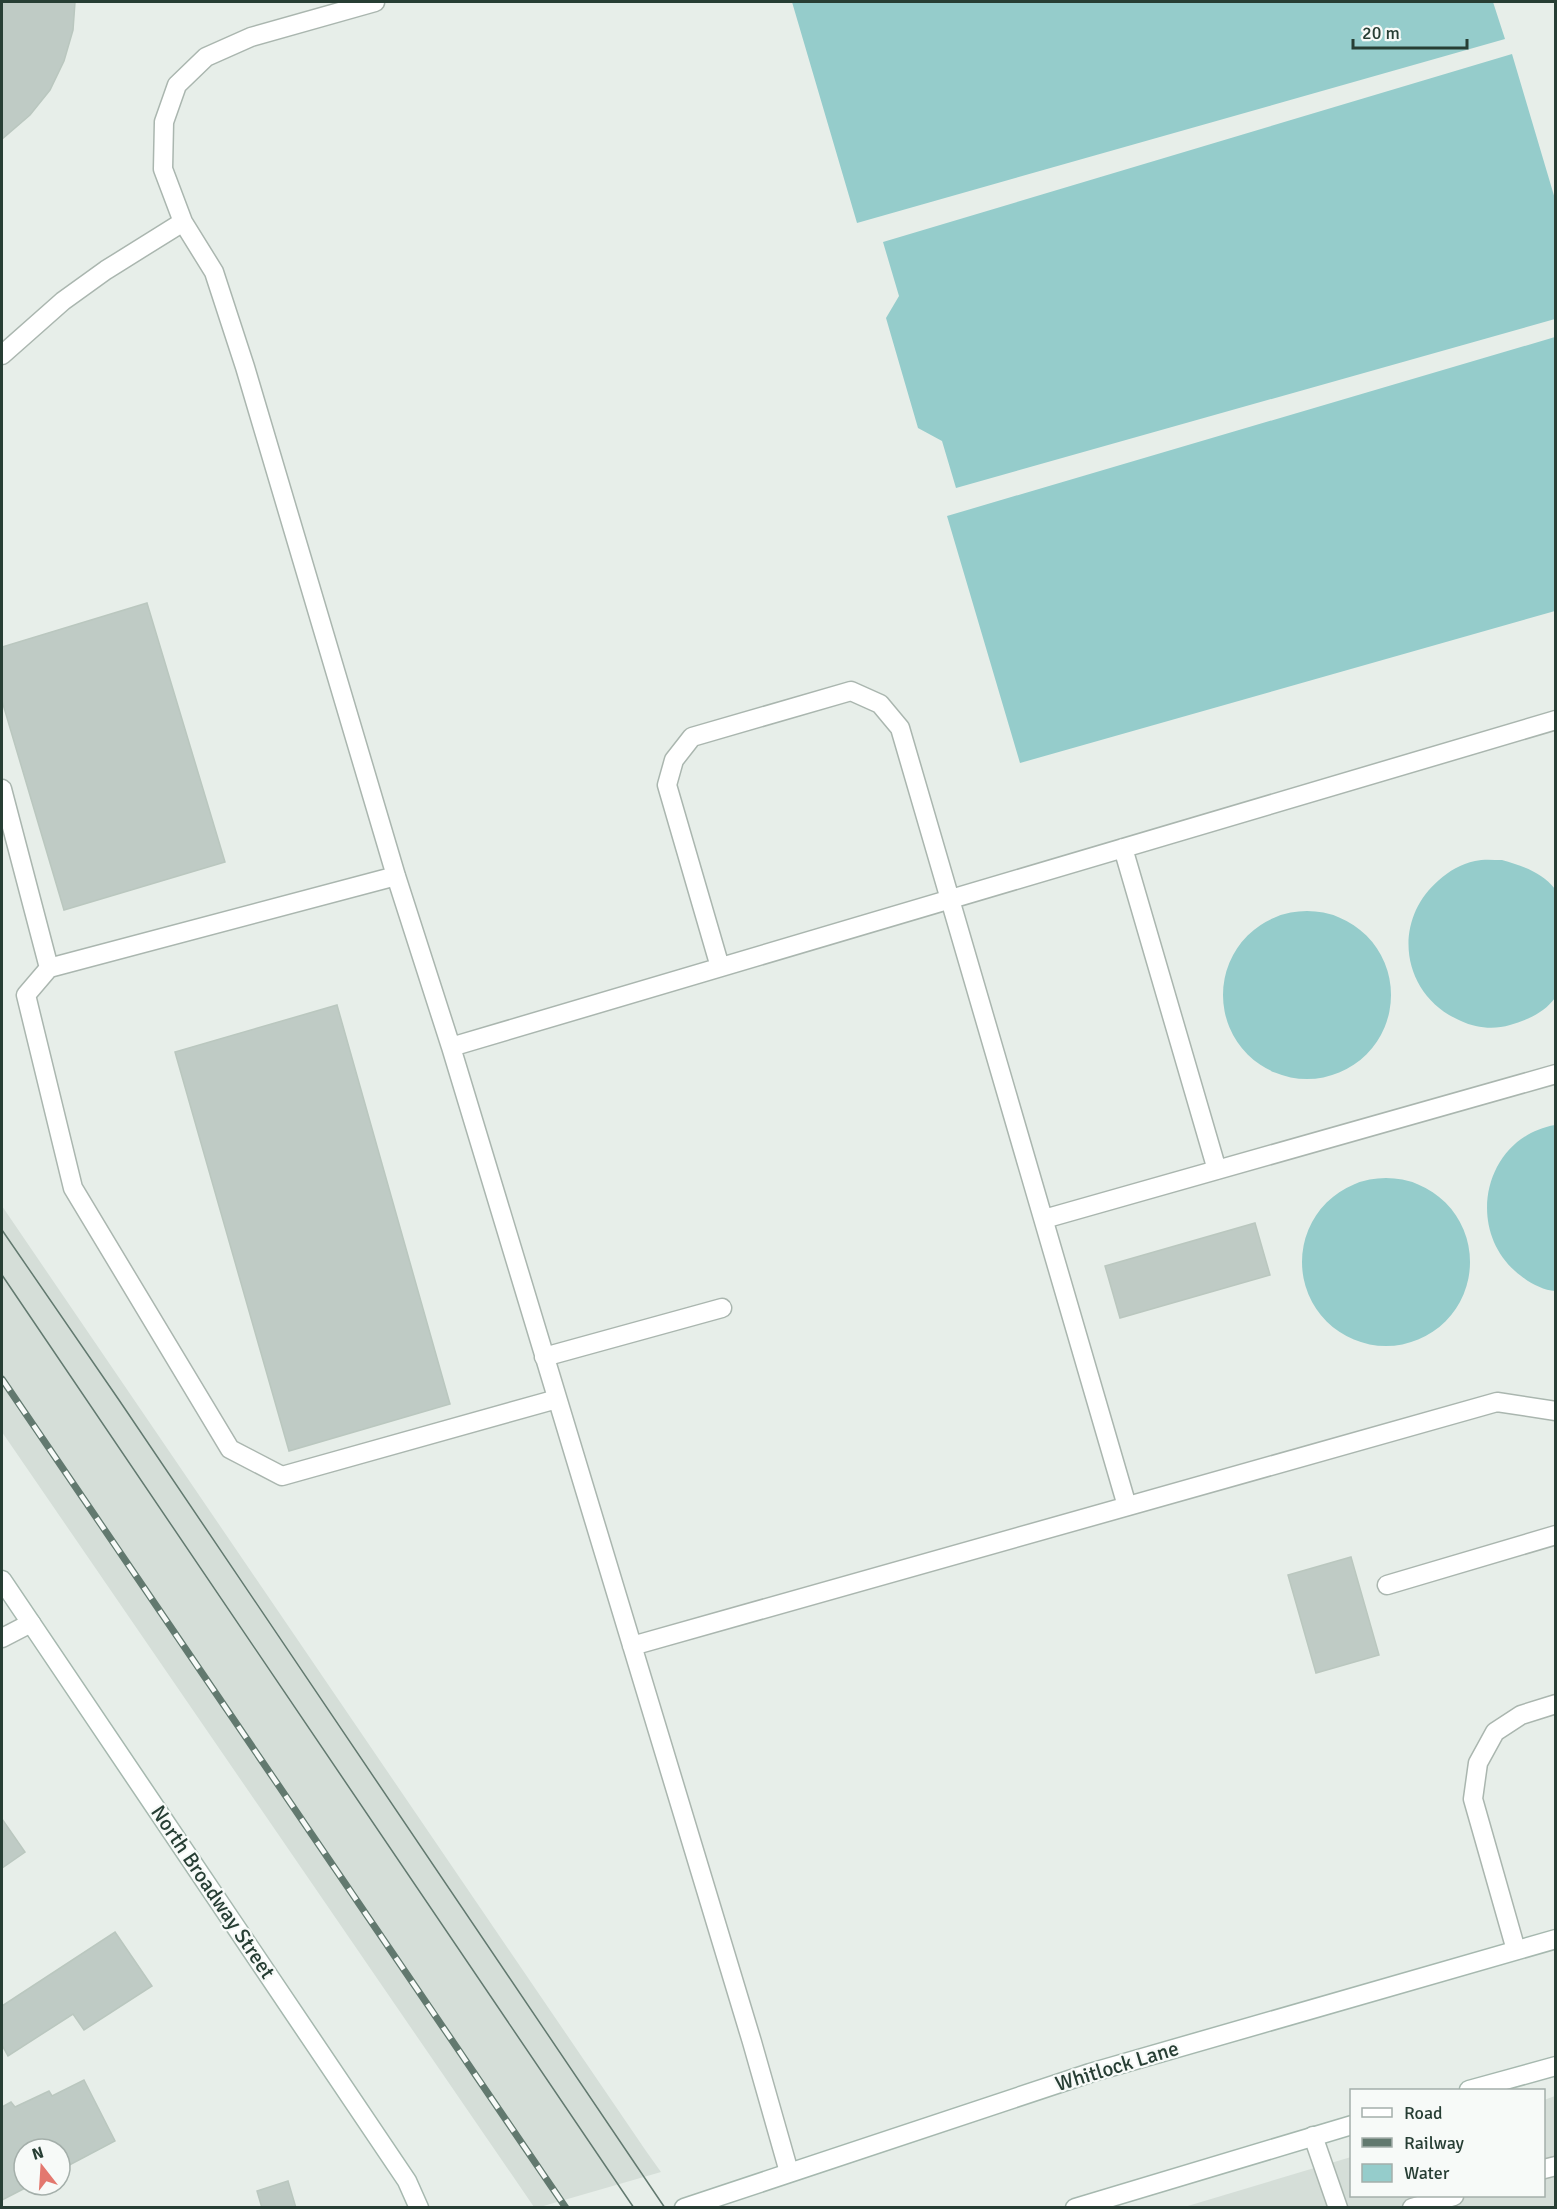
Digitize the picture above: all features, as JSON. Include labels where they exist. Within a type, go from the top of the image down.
[{"type":"main road","points":[[375,2],[251,37],[206,57],[177,85],[164,122],[163,169],[183,222],[214,272],[242,356],[396,876],[451,1047],[752,2042],[789,2172]]},
{"type":"main road","points":[[2,355],[63,301],[106,270],[183,222]]},
{"type":"main road","points":[[720,967],[667,785],[674,760],[692,737],[851,691],[880,704],[900,728],[1127,1506]]},
{"type":"main road","points":[[451,1047],[1556,720]]},
{"type":"main road","points":[[2,789],[49,968]]},
{"type":"main road","points":[[1123,848],[1217,1170]]},
{"type":"main road","points":[[396,876],[49,968],[26,995],[73,1188],[230,1449],[282,1476],[557,1400]]},
{"type":"main road","points":[[1044,1219],[1556,1074]]},
{"type":"main road","points":[[544,1357],[722,1308]]},
{"type":"main road","points":[[632,1646],[1497,1402],[1556,1411]]},
{"type":"main road","points":[[1387,1585],[1556,1535]]},
{"type":"main road","name":"North Broadway Street","points":[[2,1580],[407,2181],[419,2208]]},
{"type":"main road","points":[[2,1638],[31,1623]]},
{"type":"main road","points":[[1516,1950],[1473,1799],[1478,1763],[1495,1731],[1521,1715],[1556,1704]]},
{"type":"main road","name":"Whitlock Lane","points":[[691,2206],[1090,2073],[1556,1939]]},
{"type":"main road","points":[[1476,2089],[1556,2066]]},
{"type":"main road","points":[[1075,2208],[1350,2126]]},
{"type":"main road","points":[[1313,2136],[1338,2208]]},
{"type":"main road","points":[[1412,2208],[1450,2197]]},
{"type":"shaded area","points":[[2,1206],[661,2172],[534,2207],[2,1432]]},
{"type":"shaded area","points":[[1555,2096],[1555,2207],[1181,2208],[1350,2157],[1350,2197],[1545,2197],[1545,2100]]},
{"type":"water","points":[[792,2],[1493,2],[1505,39],[857,223]]},
{"type":"water","points":[[1512,54],[1555,199],[1555,319],[956,488],[942,441],[918,428],[886,318],[899,296],[883,242]]},
{"type":"water","points":[[1555,337],[1555,611],[1020,763],[947,516]]},
{"type":"water","points":[[1502,860],[1538,874],[1555,889],[1555,998],[1546,1008],[1529,1018],[1504,1027],[1485,1028],[1461,1021],[1441,1009],[1426,994],[1415,976],[1410,957],[1409,936],[1413,916],[1423,897],[1439,880],[1456,868],[1470,862]]},
{"type":"water","points":[[1307,911],[1339,918],[1354,925],[1366,936],[1377,948],[1384,963],[1391,995],[1384,1027],[1377,1042],[1366,1054],[1354,1065],[1339,1072],[1307,1079],[1275,1072],[1260,1065],[1248,1054],[1237,1042],[1230,1027],[1223,995],[1230,963],[1237,948],[1248,936],[1260,925],[1275,918]]},
{"type":"water","points":[[1555,1125],[1555,1291],[1539,1287],[1524,1278],[1499,1252],[1490,1230],[1487,1208],[1490,1185],[1499,1164],[1512,1146],[1531,1133]]},
{"type":"water","points":[[1386,1178],[1418,1185],[1433,1192],[1445,1203],[1456,1215],[1463,1230],[1470,1262],[1463,1294],[1456,1309],[1445,1321],[1433,1332],[1418,1339],[1386,1346],[1354,1339],[1339,1332],[1327,1321],[1316,1309],[1309,1294],[1302,1262],[1309,1230],[1316,1215],[1327,1203],[1339,1192],[1354,1185]]},
{"type":"building","points":[[2,2],[75,2],[73,30],[64,61],[50,90],[30,115],[2,139]]},
{"type":"building","points":[[147,603],[225,862],[64,910],[2,701],[2,647]]},
{"type":"building","points":[[337,1005],[450,1404],[289,1451],[175,1052]]},
{"type":"building","points":[[1255,1223],[1270,1275],[1120,1318],[1105,1266]]},
{"type":"building","points":[[1351,1557],[1379,1655],[1316,1673],[1288,1575]]},
{"type":"building","points":[[2,1819],[25,1852],[2,1868]]},
{"type":"building","points":[[115,1932],[152,1986],[84,2030],[73,2014],[8,2056],[2,2045],[2,2006]]},
{"type":"building","points":[[84,2080],[115,2141],[72,2164],[72,2137],[12,2137],[12,2195],[2,2200],[2,2107],[11,2102],[15,2107],[49,2091],[52,2096]]},
{"type":"building","points":[[288,2181],[296,2208],[262,2208],[257,2191]]},
{"type":"tram line","points":[[2,1230],[665,2208]]},
{"type":"tram line","points":[[2,1275],[634,2208]]},
{"type":"railway","points":[[2,1379],[566,2208]]}]
